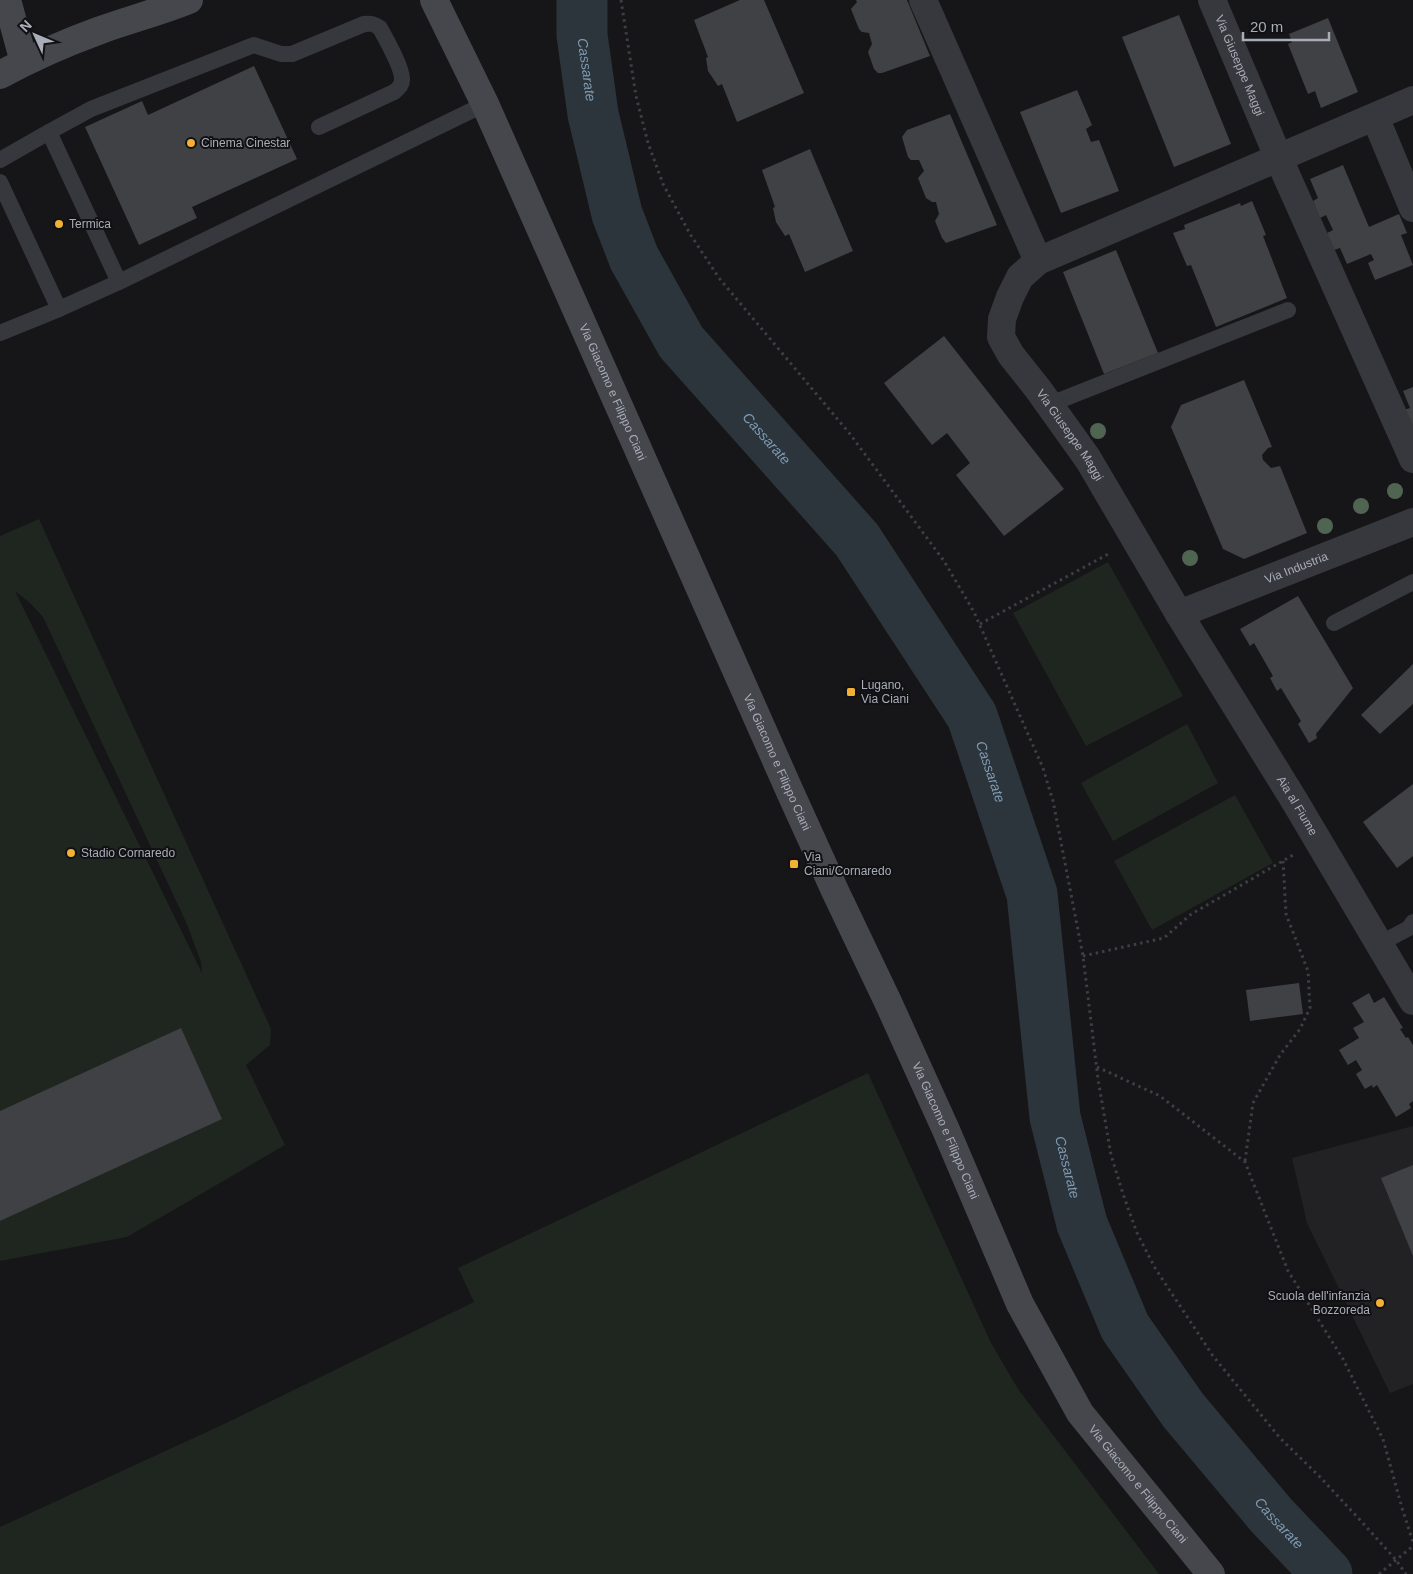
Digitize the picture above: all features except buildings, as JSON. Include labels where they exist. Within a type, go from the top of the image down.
[{"type":"main road","points":[[7,0],[24,62]]},
{"type":"main road","points":[[0,75],[24,62],[96,32],[189,0]]},
{"type":"main road","name":"Via Giacomo e Filippo Ciani","points":[[434,0],[485,104],[791,794],[938,1113],[1020,1304],[1080,1413],[1211,1574]]},
{"type":"street","points":[[923,0],[1038,261]]},
{"type":"street","name":"Via Giuseppe Maggi","points":[[1212,0],[1279,159],[1413,459]]},
{"type":"street","name":"Via Giuseppe Maggi","points":[[1179,614],[1088,459],[1011,355],[1001,336],[1002,319],[1010,297],[1020,277],[1038,261],[1413,100]]},
{"type":"street","points":[[1375,117],[1413,208]]},
{"type":"street","name":"Via Industria","points":[[1179,614],[1413,522]]},
{"type":"street","name":"Aia al Fiume","points":[[1179,614],[1413,1001]]},
{"type":"lane","points":[[0,160],[91,109],[254,44],[281,54],[292,54],[364,24],[375,24],[380,28],[401,72],[402,81],[399,87],[394,92],[319,127]]},
{"type":"lane","points":[[1,331],[59,309],[119,282],[485,104]]},
{"type":"lane","points":[[49,132],[119,282]]},
{"type":"lane","points":[[0,182],[59,309]]},
{"type":"lane","points":[[1048,405],[1288,310]]},
{"type":"lane","points":[[1334,623],[1413,582]]},
{"type":"lane","points":[[1379,944],[1412,926]]},
{"type":"path","points":[[621,0],[636,96],[648,142],[663,184],[690,234],[719,278],[850,434],[944,561],[980,624],[1046,776],[1053,801],[1083,956],[1096,1066],[1111,1155],[1137,1233],[1155,1268],[1213,1356],[1280,1438],[1320,1476],[1396,1560],[1406,1574]]},
{"type":"path","points":[[980,624],[1016,606],[1135,539]]},
{"type":"path","points":[[1083,956],[1164,938],[1190,915],[1318,841]]},
{"type":"path","points":[[1283,861],[1286,914],[1308,971],[1310,1008],[1300,1029],[1280,1055],[1253,1103],[1245,1162],[1288,1271],[1343,1359],[1383,1439],[1413,1542]]},
{"type":"path","points":[[1096,1066],[1160,1096],[1245,1162]]},
{"type":"path","points":[[1379,1574],[1413,1546]]},
{"type":"shaded area","name":"Stadio Cornaredo","points":[[39,519],[271,1029],[270,1045],[246,1065],[285,1145],[127,1237],[0,1261],[0,536]],"holes":[[[15,591],[43,617],[186,922],[201,962],[202,973]]]},
{"type":"shaded area","points":[[1108,562],[1183,696],[1086,746],[1013,613]]},
{"type":"shaded area","points":[[1187,724],[1218,783],[1113,841],[1081,783]]},
{"type":"shaded area","points":[[1235,795],[1273,863],[1152,930],[1114,861]]},
{"type":"shaded area","points":[[868,1073],[991,1343],[1018,1389],[1159,1574],[0,1574],[0,1527],[222,1425],[474,1302],[458,1268]]},
{"type":"shaded area","name":"Scuola dell'infanzia Bozzoreda","points":[[1413,1126],[1413,1384],[1390,1393],[1307,1223],[1292,1158]]},
{"type":"waterway","name":"Cassarate","points":[[582,0],[582,35],[593,114],[617,214],[634,258],[681,342],[857,540],[972,716],[1032,894],[1055,1117],[1082,1224],[1125,1327],[1183,1410],[1271,1515],[1327,1574]]},
{"type":"place","name":"Cinema Cinestar","points":[[191,143]]},
{"type":"place","name":"Termica","points":[[59,224]]},
{"type":"place","name":"Lugano, Via Ciani","points":[[851,692]]},
{"type":"place","name":"Stadio Cornaredo","points":[[71,853]]},
{"type":"place","name":"Via Ciani/Cornaredo","points":[[794,864]]},
{"type":"place","name":"Scuola dell'infanzia Bozzoreda","points":[[1380,1303]]}]
